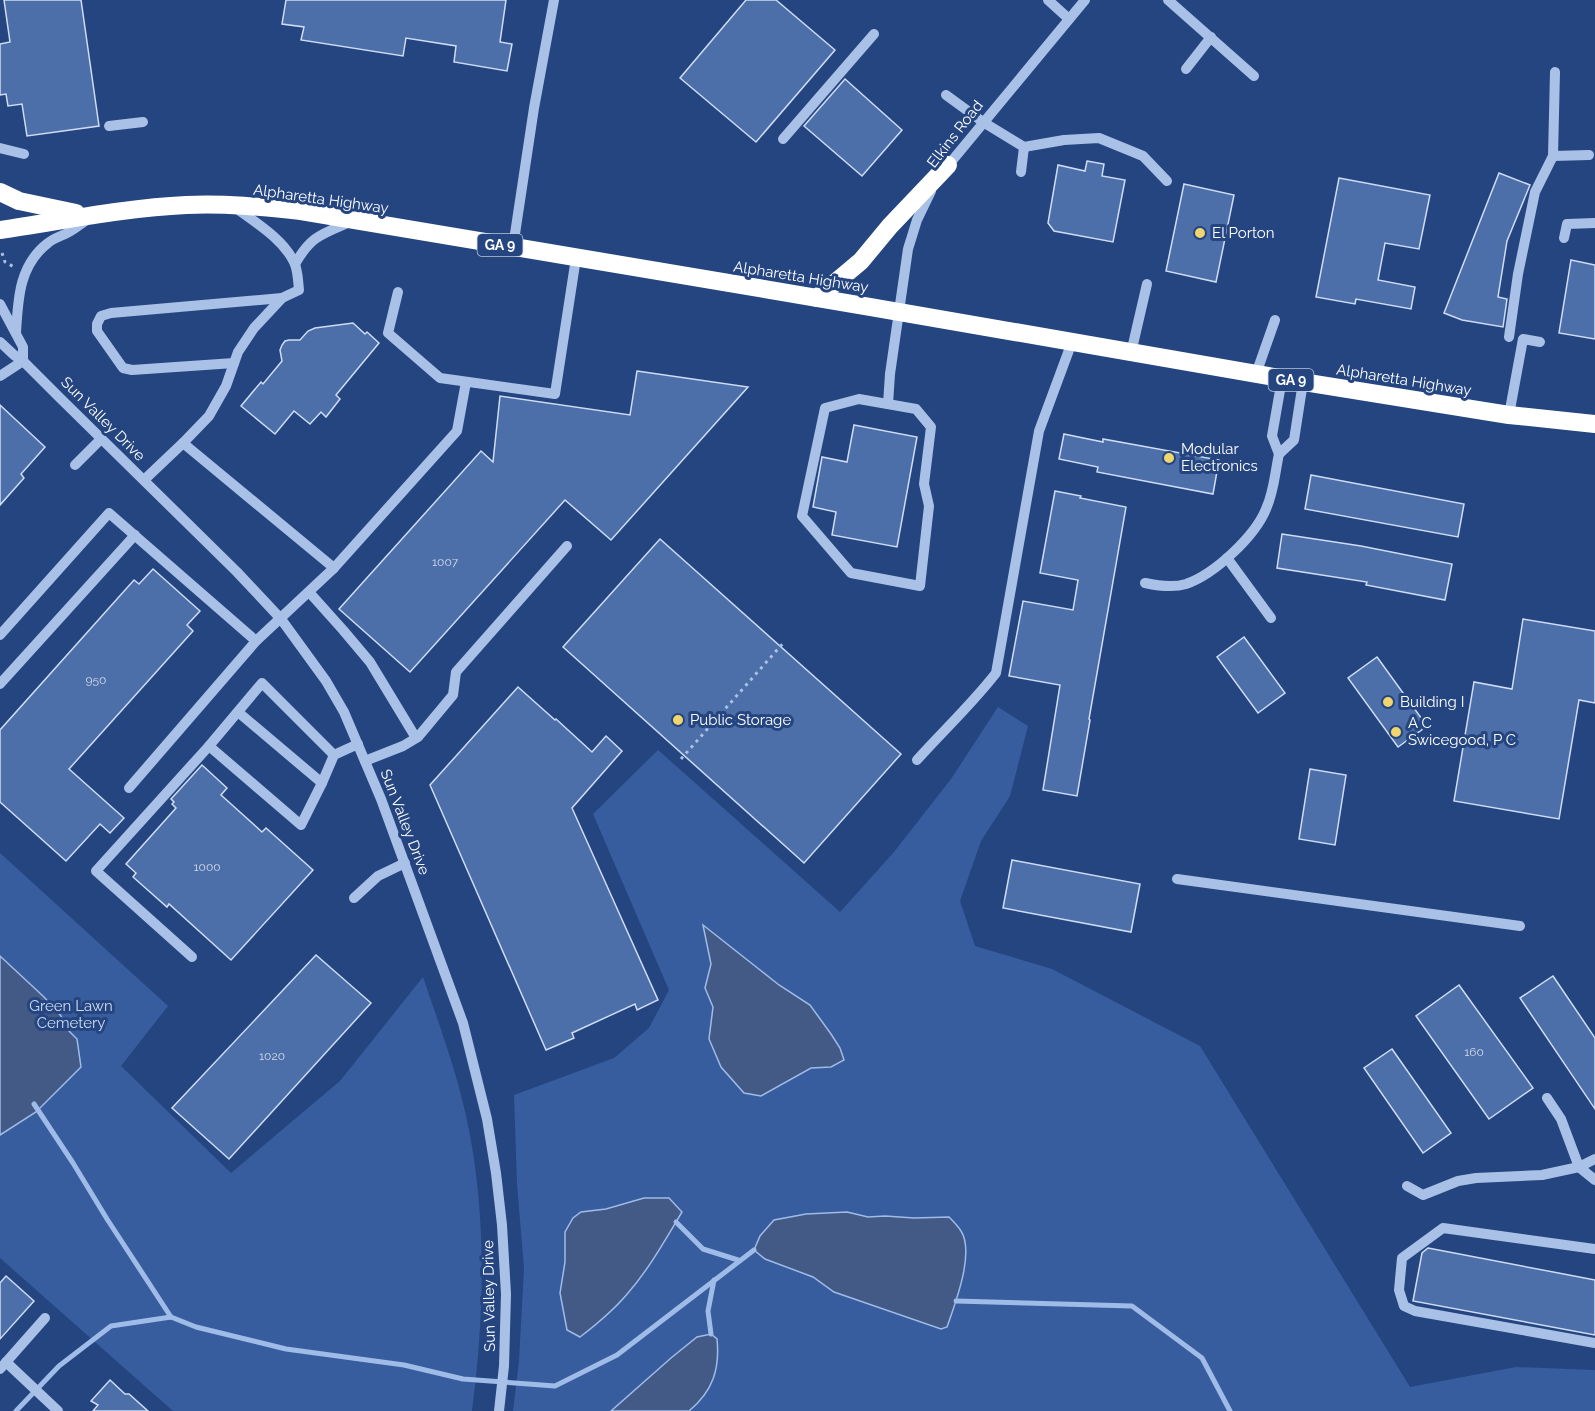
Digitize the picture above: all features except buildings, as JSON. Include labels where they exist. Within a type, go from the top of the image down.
[{"type":"highway","points":[[817,298],[861,261],[890,226],[948,165]]},
{"type":"highway","points":[[0,192],[19,201],[93,216]]},
{"type":"highway","name":"Alpharetta Highway","points":[[0,230],[123,211],[179,206],[234,206],[301,211],[1282,379],[1592,427]]},
{"type":"street","points":[[513,247],[534,108],[554,0]]},
{"type":"street","points":[[1048,0],[1069,19]]},
{"type":"street","name":"Elkins Road","points":[[888,404],[890,374],[908,249],[916,220],[948,165],[1085,0]]},
{"type":"street","points":[[1168,0],[1254,76]]},
{"type":"street","points":[[783,139],[874,34]]},
{"type":"street","points":[[1186,69],[1211,38]]},
{"type":"street","points":[[1509,337],[1518,274],[1535,192],[1553,156],[1556,72]]},
{"type":"street","points":[[946,95],[983,122],[1024,147],[1064,140],[1099,138],[1143,156],[1167,181]]},
{"type":"street","points":[[110,126],[143,122]]},
{"type":"street","points":[[1021,172],[1024,147]]},
{"type":"street","points":[[0,148],[24,154]]},
{"type":"street","points":[[1553,156],[1589,155]]},
{"type":"street","points":[[234,206],[274,237],[288,252],[295,264],[299,290],[282,298],[111,313],[101,316],[97,324],[97,331],[123,368],[132,370],[234,363]]},
{"type":"street","points":[[16,333],[22,283],[29,264],[50,242],[93,216]]},
{"type":"street","points":[[295,264],[309,243],[322,234],[353,220]]},
{"type":"street","points":[[1564,238],[1568,224],[1595,223]]},
{"type":"street","points":[[398,292],[388,333],[441,378],[555,394],[576,258]]},
{"type":"street","points":[[1131,352],[1147,284]]},
{"type":"street","points":[[144,480],[209,416],[226,386],[238,352],[254,328],[282,298]]},
{"type":"street","points":[[0,303],[23,347],[23,361],[0,376]]},
{"type":"street","points":[[1256,374],[1275,320]]},
{"type":"street","points":[[1509,414],[1523,339],[1540,342]]},
{"type":"street","name":"Sun Valley Drive","points":[[0,342],[8,351],[23,361],[144,480],[281,619],[326,681],[344,712],[381,799],[463,1023],[488,1119],[502,1226],[506,1294],[504,1366],[499,1411]]},
{"type":"street","points":[[917,760],[982,692],[996,673],[1039,431],[1072,342]]},
{"type":"street","points":[[1145,583],[1161,586],[1186,584],[1208,573],[1238,548],[1259,522],[1271,495],[1279,454],[1272,436],[1282,379]]},
{"type":"street","points":[[129,788],[256,640],[334,568],[456,431],[466,382]]},
{"type":"street","points":[[1279,454],[1294,440],[1303,382]]},
{"type":"street","points":[[859,399],[888,404],[916,409],[931,427],[924,484],[929,506],[920,586],[851,573],[802,516],[825,408],[859,399]]},
{"type":"street","points":[[75,465],[101,439]]},
{"type":"street","points":[[183,443],[334,568]]},
{"type":"street","points":[[0,635],[109,513],[256,640]]},
{"type":"street","points":[[0,684],[135,535]]},
{"type":"street","points":[[365,761],[403,746],[416,738],[453,695],[456,672],[567,546]]},
{"type":"street","points":[[1227,558],[1271,618]]},
{"type":"street","points":[[309,592],[370,662],[416,738]]},
{"type":"street","points":[[192,957],[96,872],[262,683],[334,755]]},
{"type":"street","points":[[238,712],[322,783]]},
{"type":"street","points":[[209,746],[301,825],[334,755],[358,744]]},
{"type":"street","points":[[354,898],[378,876],[405,863]]},
{"type":"street","points":[[1178,879],[1520,926]]},
{"type":"street","points":[[1548,1098],[1561,1119],[1579,1167],[1595,1180]]},
{"type":"street","points":[[1407,1186],[1423,1195],[1458,1181],[1542,1175],[1579,1167],[1595,1159]]},
{"type":"street","points":[[1595,1250],[1443,1228],[1402,1258],[1399,1290],[1404,1306],[1415,1311],[1595,1343]]},
{"type":"street","points":[[45,1318],[3,1366],[58,1411]]},
{"type":"path","points":[[2,253],[5,261],[15,269]]},
{"type":"path","points":[[0,262],[5,261]]},
{"type":"path","points":[[681,759],[785,641]]},
{"type":"green space","points":[[998,707],[1028,726],[1010,796],[981,841],[960,901],[975,946],[1052,969],[1200,1046],[1410,1387],[1516,1367],[1595,1370],[1595,1411],[513,1411],[519,1361],[524,1268],[517,1184],[514,1095],[614,1058],[649,1028],[669,990],[593,814],[658,750],[840,912],[894,852],[951,779]]},
{"type":"green space","name":"Green Lawn Cemetery","points":[[0,853],[168,1006],[121,1066],[231,1173],[340,1081],[423,977],[460,1091],[469,1130],[479,1200],[481,1306],[472,1411],[173,1411],[0,1258]]},
{"type":"shaded area","points":[[703,925],[779,985],[810,1005],[840,1048],[844,1060],[831,1067],[811,1068],[761,1096],[744,1093],[721,1067],[709,1039],[713,1007],[705,988],[711,964]]},
{"type":"shaded area","points":[[0,956],[61,1016],[69,1031],[77,1039],[81,1067],[36,1112],[0,1135]]},
{"type":"shaded area","points":[[644,1198],[669,1198],[682,1212],[636,1284],[611,1311],[580,1337],[567,1330],[560,1293],[565,1262],[565,1232],[573,1218],[581,1212],[606,1209]]},
{"type":"shaded area","points":[[847,1212],[868,1217],[949,1217],[961,1231],[965,1240],[966,1252],[959,1292],[947,1327],[941,1329],[834,1292],[813,1277],[765,1259],[754,1250],[760,1236],[774,1220],[806,1214]]},
{"type":"shaded area","points":[[711,1334],[717,1339],[716,1370],[704,1396],[689,1411],[611,1411],[697,1337]]},
{"type":"waterway","points":[[34,1104],[171,1317]]},
{"type":"waterway","points":[[676,1222],[703,1249],[738,1260]]},
{"type":"waterway","points":[[16,1411],[59,1366],[111,1326],[171,1317],[196,1327],[286,1349],[404,1365],[463,1379],[555,1386],[617,1355],[754,1250]]},
{"type":"waterway","points":[[711,1334],[708,1311],[714,1280]]},
{"type":"waterway","points":[[956,1301],[1132,1306],[1202,1358],[1230,1411]]},
{"type":"place","name":"El Porton","points":[[1200,233]]},
{"type":"place","name":"Modular Electronics","points":[[1169,458]]},
{"type":"place","name":"Building I","points":[[1388,702]]},
{"type":"place","name":"Public Storage","points":[[678,720]]},
{"type":"place","name":"A C Swicegood, P C","points":[[1396,732]]}]
